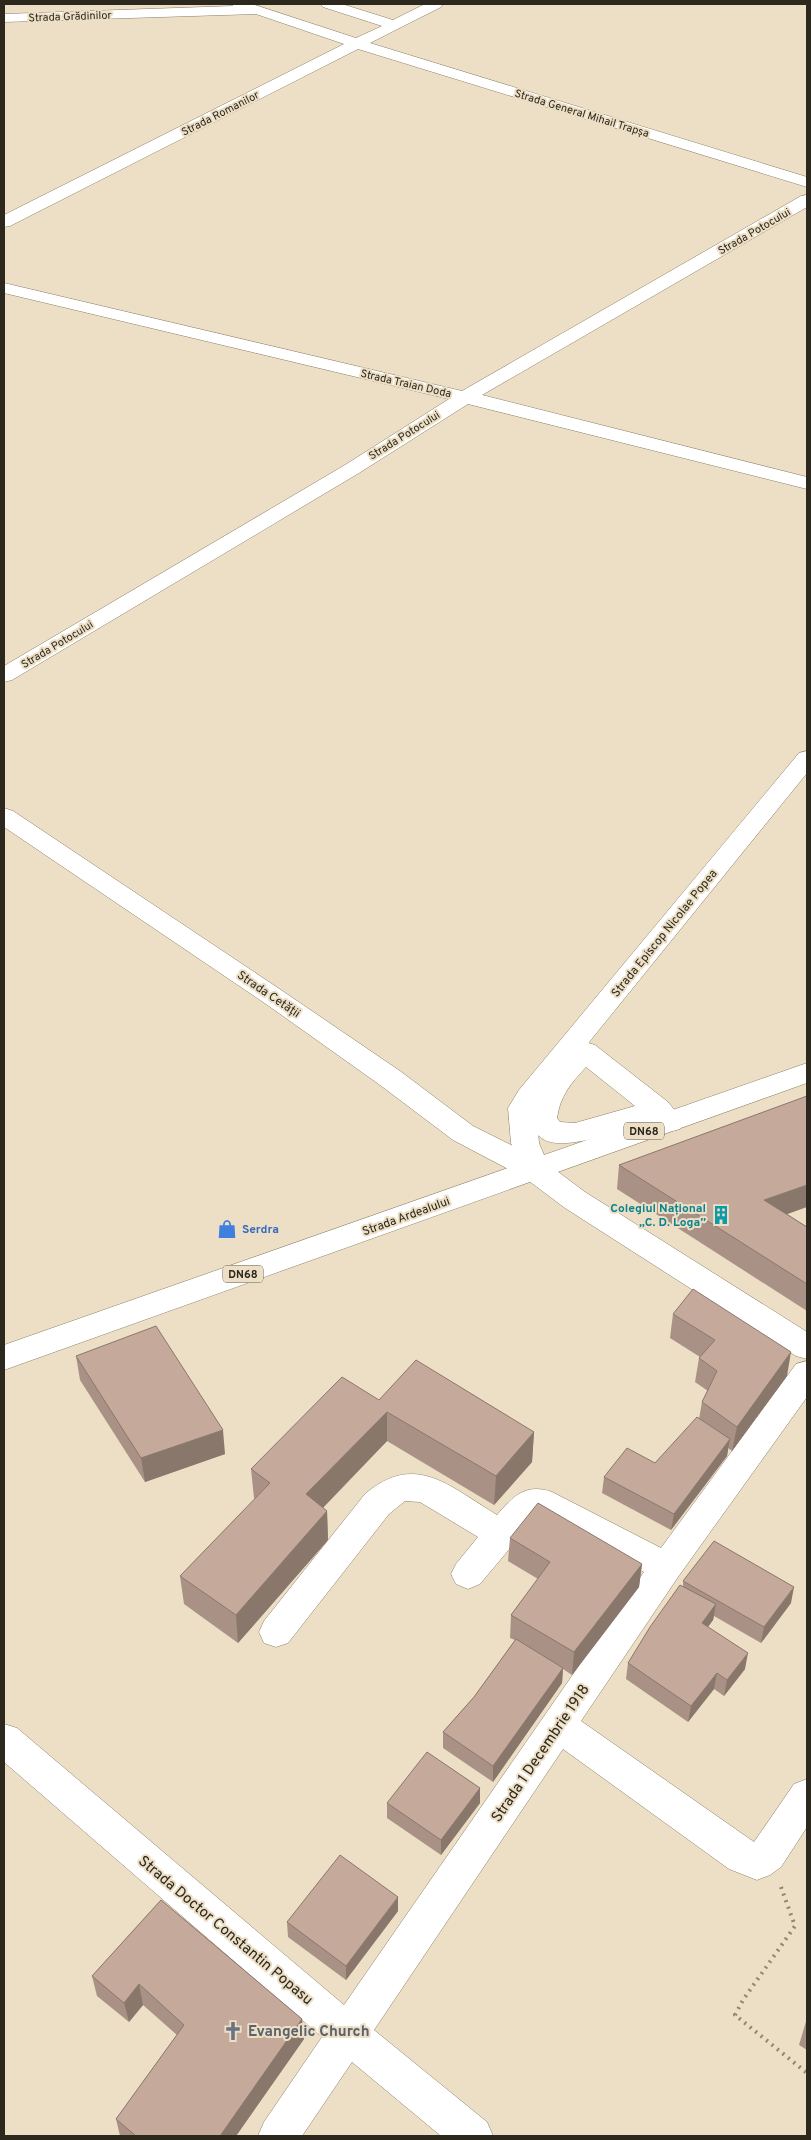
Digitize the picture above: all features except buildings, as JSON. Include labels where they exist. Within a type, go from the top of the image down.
[{"type":"street","name":"Strada Grădinilor","points":[[239,4],[358,44]]},
{"type":"street","points":[[328,4],[395,26]]},
{"type":"street","name":"Strada Romanilor","points":[[4,222],[436,4]]},
{"type":"street","name":"Strada Grădinilor","points":[[4,18],[256,10]]},
{"type":"street","name":"Strada General Mihail Trapșa","points":[[358,44],[807,182]]},
{"type":"street","name":"Strada Potocului","points":[[4,675],[352,469],[465,397],[807,200]]},
{"type":"street","name":"Strada Traian Doda","points":[[4,288],[465,397],[807,483]]},
{"type":"street","name":"Strada Episcop Nicolae Popea","points":[[534,1170],[525,1143],[522,1108],[579,1048],[807,758]]},
{"type":"street","name":"Strada Cetății","points":[[4,816],[275,998],[390,1078],[463,1133],[534,1170],[575,1200],[807,1347]]},
{"type":"street","points":[[579,1048],[664,1115],[575,1133],[553,1132],[542,1121],[544,1107],[553,1085],[579,1048]]},
{"type":"street","name":"Strada Ardealului","points":[[4,1358],[534,1170],[664,1115],[807,1073]]},
{"type":"street","name":"Strada 1 Decembrie 1918","points":[[278,2136],[666,1567],[807,1373]]},
{"type":"street","points":[[276,1632],[377,1504],[391,1492],[404,1487],[426,1489],[501,1534]]},
{"type":"street","points":[[468,1574],[520,1511],[529,1504],[540,1502],[560,1510],[666,1567]]},
{"type":"street","points":[[558,1725],[742,1856],[757,1862],[768,1854],[807,1796]]},
{"type":"street","name":"Strada Doctor Constantin Popasu","points":[[4,1740],[348,2034],[474,2136]]},
{"type":"path","points":[[768,1854],[795,1926],[735,2015],[807,2073]]},
{"type":"place","name":"Colegiul Național „C. D. Loga”","points":[[721,1215]]},
{"type":"place","name":"Serdra","points":[[227,1229]]},
{"type":"place","name":"Evangelic Church","points":[[233,2031]]}]
